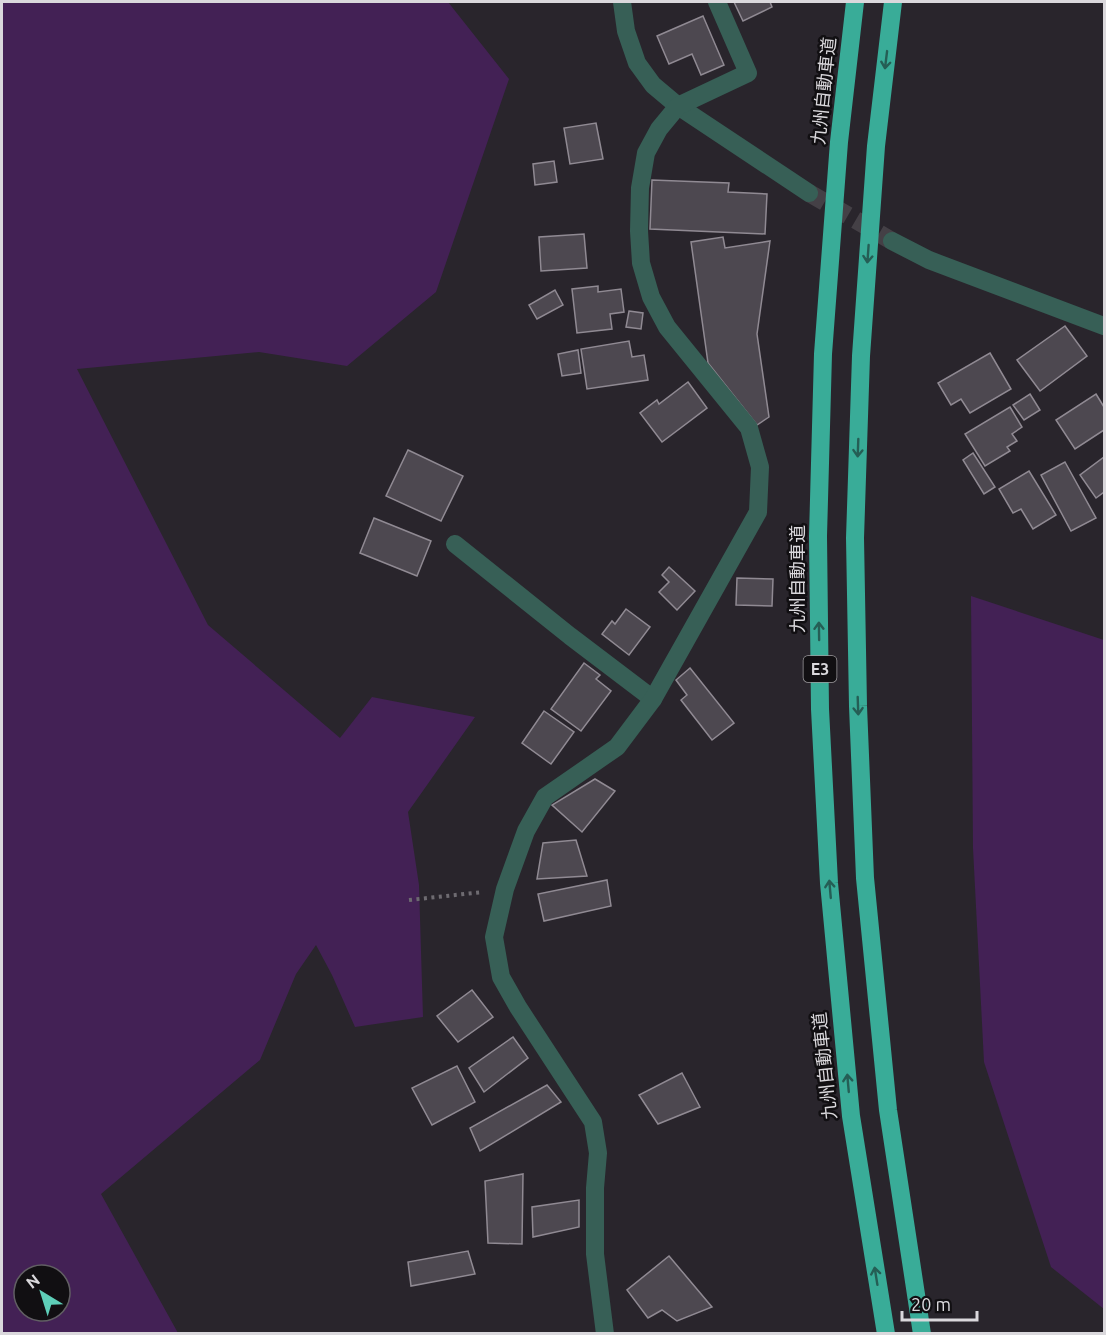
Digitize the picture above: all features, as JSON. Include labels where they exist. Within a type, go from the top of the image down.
[{"type":"highway","name":"九州自動車道","points":[[855,2],[839,142],[823,354],[818,536],[820,709],[829,883],[851,1116],[886,1334]]},
{"type":"highway","name":"E3","points":[[893,2],[876,146],[861,356],[855,538],[858,706],[865,878],[888,1110],[922,1334]]},
{"type":"street","points":[[622,2],[626,31],[637,63],[653,85],[678,106],[808,193]]},
{"type":"street","points":[[605,1334],[595,1254],[595,1188],[598,1153],[593,1122],[518,1007],[501,976],[494,937],[505,890],[526,831],[544,797],[617,747],[653,699],[758,512],[760,467],[749,428],[667,327],[651,297],[641,263],[640,188],[646,153],[659,129],[678,106],[748,73],[717,2]]},
{"type":"street","points":[[892,242],[929,260],[1104,326]]},
{"type":"street","points":[[455,544],[653,699]]},
{"type":"path","points":[[409,900],[505,890]]},
{"type":"shaded area","points":[[2,2],[448,2],[509,79],[436,292],[347,366],[259,352],[77,369],[208,625],[340,738],[372,697],[475,717],[408,812],[419,885],[423,1017],[355,1027],[316,945],[296,974],[260,1060],[101,1194],[178,1333],[2,1333]]},
{"type":"shaded area","points":[[971,596],[1104,640],[1104,1309],[1051,1267],[984,1062],[973,848]]},
{"type":"building","points":[[734,2],[770,2],[772,7],[743,21]]},
{"type":"building","points":[[703,16],[724,65],[701,75],[692,54],[669,64],[657,36]]},
{"type":"building","points":[[596,123],[603,159],[570,164],[564,128]]},
{"type":"building","points":[[554,161],[557,182],[535,185],[533,164]]},
{"type":"building","points":[[652,180],[729,183],[728,192],[767,194],[765,234],[650,229]]},
{"type":"building","points":[[584,234],[587,268],[541,271],[539,237]]},
{"type":"building","points":[[723,237],[725,248],[770,241],[757,334],[769,417],[757,425],[708,363],[691,242]]},
{"type":"building","points":[[598,286],[598,292],[621,289],[624,312],[610,314],[612,329],[577,333],[572,289]]},
{"type":"building","points":[[555,290],[563,305],[537,319],[529,305]]},
{"type":"building","points":[[629,311],[643,313],[641,329],[626,327]]},
{"type":"building","points":[[1065,326],[1087,356],[1040,391],[1017,360]]},
{"type":"building","points":[[629,341],[632,357],[644,355],[648,380],[587,389],[581,349]]},
{"type":"building","points":[[578,350],[581,373],[562,376],[558,354]]},
{"type":"building","points":[[990,353],[1011,389],[970,413],[961,399],[951,405],[938,383]]},
{"type":"building","points":[[688,382],[707,408],[662,442],[640,413],[657,400],[659,404]]},
{"type":"building","points":[[1030,394],[1040,410],[1024,420],[1013,405]]},
{"type":"building","points":[[1096,394],[1104,407],[1104,430],[1075,449],[1056,420]]},
{"type":"building","points":[[1010,407],[1022,427],[1012,434],[1017,441],[1007,447],[1010,451],[985,466],[965,434]]},
{"type":"building","points":[[408,450],[463,476],[441,521],[386,496]]},
{"type":"building","points":[[973,453],[995,487],[984,494],[963,460]]},
{"type":"building","points":[[1104,457],[1104,492],[1096,498],[1080,475]]},
{"type":"building","points":[[1065,462],[1096,518],[1071,531],[1041,475]]},
{"type":"building","points":[[1029,471],[1056,515],[1033,529],[1021,509],[1013,513],[999,489]]},
{"type":"building","points":[[374,518],[431,541],[417,576],[360,553]]},
{"type":"building","points":[[669,567],[695,591],[677,610],[659,592],[669,582],[662,575]]},
{"type":"building","points":[[737,578],[773,579],[772,606],[736,605]]},
{"type":"building","points":[[626,609],[650,627],[629,655],[602,634],[612,621],[615,624]]},
{"type":"building","points":[[584,663],[600,675],[596,679],[611,691],[581,731],[551,709]]},
{"type":"building","points":[[690,668],[734,723],[712,740],[681,700],[687,695],[676,680]]},
{"type":"building","points":[[544,711],[574,732],[551,764],[522,743]]},
{"type":"building","points":[[595,779],[615,791],[582,832],[552,805]]},
{"type":"building","points":[[576,840],[587,876],[537,879],[543,843]]},
{"type":"building","points":[[607,880],[611,906],[544,921],[538,894]]},
{"type":"building","points":[[472,990],[493,1017],[458,1042],[437,1016]]},
{"type":"building","points":[[513,1037],[528,1058],[484,1092],[469,1068]]},
{"type":"building","points":[[457,1066],[475,1102],[432,1125],[412,1088]]},
{"type":"building","points":[[682,1073],[700,1107],[658,1124],[639,1095]]},
{"type":"building","points":[[547,1085],[561,1102],[480,1151],[470,1128]]},
{"type":"building","points":[[523,1174],[522,1244],[488,1243],[485,1181]]},
{"type":"building","points":[[579,1200],[579,1227],[533,1237],[532,1207]]},
{"type":"building","points":[[468,1251],[475,1274],[411,1286],[408,1262]]},
{"type":"building","points":[[669,1256],[712,1307],[677,1321],[662,1310],[648,1318],[627,1290]]},
{"type":"tunnel","points":[[809,193],[892,241]]}]
